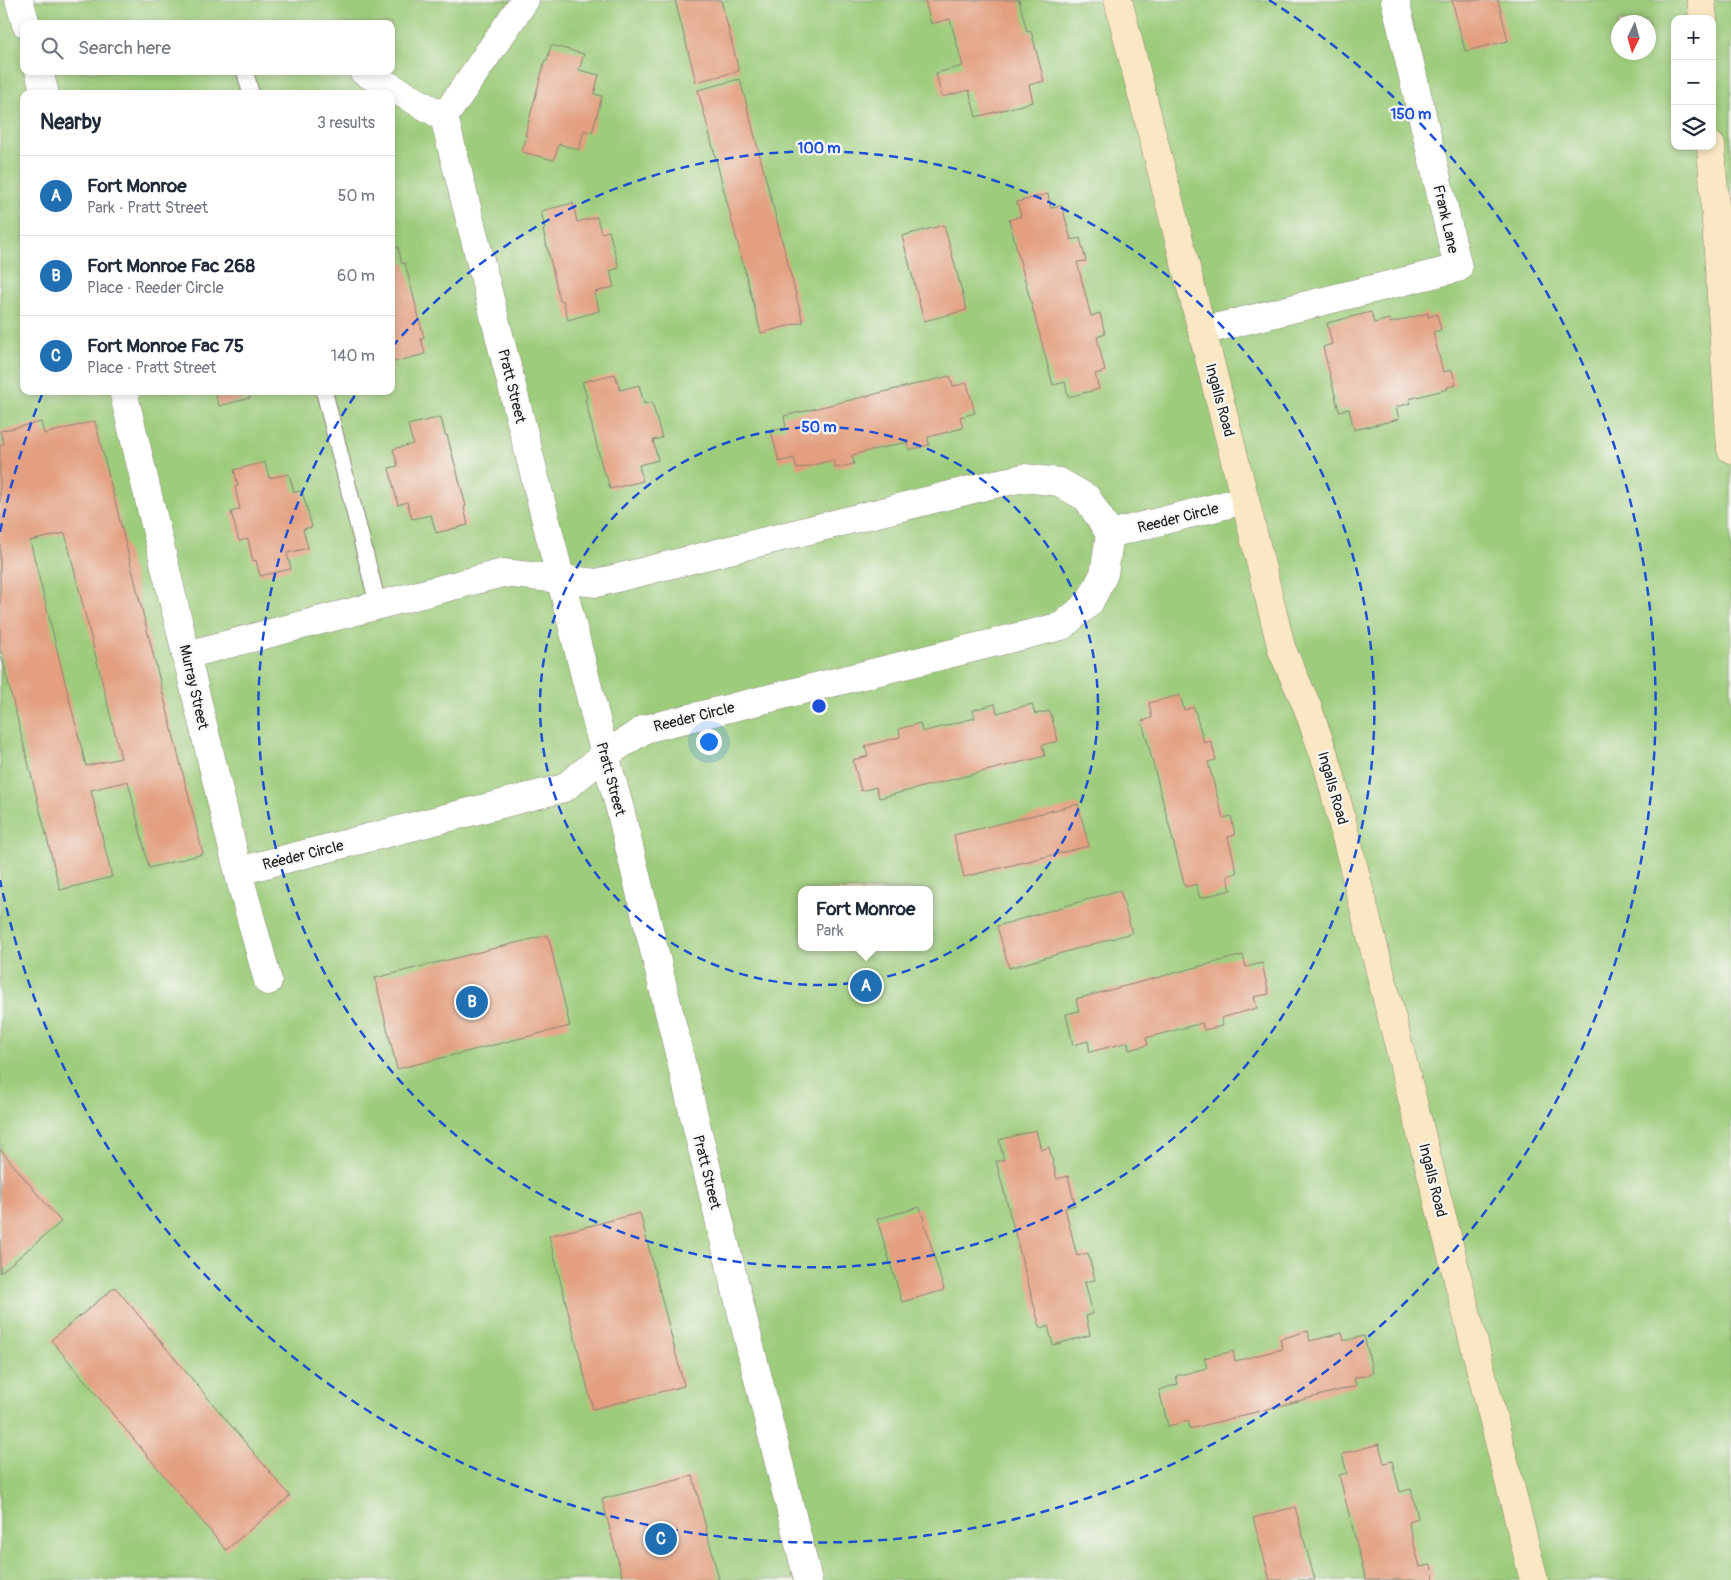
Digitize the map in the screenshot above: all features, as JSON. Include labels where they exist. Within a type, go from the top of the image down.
[{"type":"street","points":[[19,0],[25,20]]},
{"type":"street","points":[[370,75],[444,117],[525,0]]},
{"type":"street","name":"Ingalls Road","points":[[1118,0],[1282,650],[1307,706],[1328,766],[1534,1580]]},
{"type":"street","name":"Frank Lane","points":[[1202,331],[1458,268],[1395,0]]},
{"type":"street","points":[[1702,0],[1703,15]]},
{"type":"street","points":[[40,75],[44,90]]},
{"type":"street","name":"Pratt Street","points":[[444,117],[604,755],[620,809],[808,1580]]},
{"type":"street","points":[[1711,150],[1731,449]]},
{"type":"street","name":"Murray Street","points":[[124,395],[238,871],[268,981]]},
{"type":"street","points":[[186,654],[503,573],[597,583],[1024,478],[1059,482],[1087,498],[1110,534]]},
{"type":"street","name":"Reeder Circle","points":[[238,871],[564,788],[604,755],[645,730],[1062,626],[1089,603],[1104,574],[1110,534],[1245,500]]},
{"type":"lane","points":[[246,75],[250,90]]},
{"type":"lane","points":[[325,395],[378,605]]},
{"type":"green space","points":[[0,0],[1731,0],[1731,1580],[0,1580]]},
{"type":"building","points":[[675,0],[721,0],[739,71],[696,82]]},
{"type":"building","points":[[925,0],[1019,0],[1027,32],[1031,31],[1044,81],[1029,85],[1033,102],[976,117],[969,90],[942,97],[936,73],[963,66],[950,19],[931,24]]},
{"type":"building","points":[[1452,0],[1498,0],[1508,41],[1465,51]]},
{"type":"building","points":[[551,45],[584,54],[579,70],[599,75],[594,94],[602,96],[592,133],[584,130],[579,150],[559,144],[554,160],[522,152],[545,60],[547,61]]},
{"type":"building","points":[[740,79],[803,322],[761,333],[698,90]]},
{"type":"building","points":[[1048,194],[1051,208],[1062,206],[1071,240],[1080,238],[1086,261],[1077,262],[1091,316],[1100,313],[1105,334],[1097,337],[1105,371],[1095,374],[1099,389],[1068,397],[1065,382],[1053,385],[1009,220],[1021,216],[1017,202]]},
{"type":"building","points":[[573,203],[577,222],[597,217],[601,233],[609,231],[619,268],[610,271],[614,287],[595,292],[599,311],[568,320],[563,300],[560,301],[543,230],[545,229],[541,211]]},
{"type":"building","points":[[944,225],[967,310],[924,321],[902,236]]},
{"type":"building","points":[[398,247],[402,264],[405,263],[424,338],[421,338],[425,354],[395,362],[395,248]]},
{"type":"building","points":[[1371,312],[1374,323],[1389,319],[1391,323],[1428,313],[1428,317],[1437,314],[1441,330],[1433,332],[1443,372],[1452,370],[1456,385],[1447,387],[1448,389],[1409,399],[1411,403],[1396,407],[1399,419],[1354,430],[1349,409],[1339,411],[1323,347],[1332,344],[1327,323]]},
{"type":"building","points":[[615,374],[620,390],[639,385],[644,404],[652,402],[662,438],[653,440],[658,460],[639,465],[643,481],[610,489],[606,474],[604,474],[582,382]]},
{"type":"building","points":[[950,376],[953,386],[967,383],[975,413],[960,417],[963,428],[928,437],[929,445],[909,450],[907,442],[852,455],[854,464],[835,468],[833,460],[797,469],[794,458],[779,462],[771,431],[786,428],[784,416]]},
{"type":"building","points":[[215,395],[249,395],[250,398],[219,406]]},
{"type":"building","points":[[441,417],[466,506],[464,507],[468,525],[436,533],[431,515],[412,519],[407,502],[398,505],[389,468],[398,466],[393,449],[413,444],[408,425]]},
{"type":"building","points":[[95,421],[203,854],[149,868],[128,781],[91,790],[112,877],[60,890],[0,650],[0,445],[4,444],[0,431],[41,422],[44,434]],"holes":[[[65,533],[121,758],[86,766],[30,541]]]},
{"type":"building","points":[[265,462],[269,478],[289,474],[294,492],[302,491],[312,527],[303,529],[308,548],[287,553],[291,569],[260,576],[256,560],[253,561],[248,539],[239,541],[231,512],[240,509],[235,487],[238,486],[234,470]]},
{"type":"building","points":[[1180,695],[1184,710],[1194,707],[1204,743],[1211,741],[1216,760],[1208,762],[1223,818],[1231,816],[1235,835],[1228,837],[1237,873],[1227,876],[1231,890],[1200,898],[1196,884],[1185,887],[1142,721],[1152,718],[1149,703]]},
{"type":"building","points":[[995,704],[997,713],[1032,704],[1035,714],[1050,711],[1058,741],[1042,745],[1045,756],[879,798],[876,787],[861,791],[853,760],[868,756],[865,746],[900,737],[899,729],[920,723],[922,732],[975,718],[973,710]]},
{"type":"building","points":[[1078,804],[1089,846],[964,877],[954,835]]},
{"type":"building","points":[[1120,890],[1132,933],[1009,968],[997,926]]},
{"type":"building","points":[[548,935],[570,1026],[397,1069],[375,978]]},
{"type":"building","points":[[1243,955],[1246,967],[1262,963],[1269,994],[1254,997],[1257,1008],[1221,1018],[1223,1026],[1204,1030],[1202,1023],[1146,1038],[1148,1045],[1129,1050],[1128,1042],[1090,1052],[1088,1041],[1073,1045],[1066,1014],[1079,1011],[1076,999]]},
{"type":"building","points":[[1036,1130],[1041,1150],[1049,1147],[1057,1179],[1068,1176],[1075,1205],[1065,1208],[1077,1256],[1088,1253],[1095,1280],[1085,1282],[1093,1314],[1086,1316],[1090,1335],[1053,1345],[1048,1326],[1040,1328],[996,1161],[1004,1160],[999,1140]]},
{"type":"building","points":[[0,1149],[61,1222],[0,1273]]},
{"type":"building","points":[[920,1207],[944,1290],[902,1302],[877,1219]]},
{"type":"building","points":[[640,1213],[684,1386],[593,1409],[549,1236]]},
{"type":"building","points":[[115,1287],[290,1496],[226,1550],[51,1340]]},
{"type":"building","points":[[1308,1331],[1310,1341],[1342,1333],[1344,1341],[1364,1336],[1373,1373],[1354,1378],[1356,1386],[1190,1429],[1188,1421],[1168,1426],[1159,1390],[1178,1384],[1176,1376],[1207,1368],[1204,1358],[1233,1351],[1235,1361],[1282,1349],[1280,1339]]},
{"type":"building","points":[[1379,1444],[1384,1463],[1392,1461],[1400,1492],[1411,1489],[1418,1518],[1408,1521],[1420,1567],[1431,1565],[1434,1580],[1366,1580],[1339,1475],[1347,1473],[1342,1454]]},
{"type":"building","points":[[693,1476],[719,1580],[623,1580],[602,1499]]},
{"type":"building","points":[[1295,1507],[1315,1580],[1270,1580],[1253,1518]]},
{"type":"place","name":"Fort Monroe","points":[[866,986]]},
{"type":"place","name":"Fort Monroe Fac 268","points":[[472,1002]]},
{"type":"place","name":"Fort Monroe Fac 75","points":[[661,1539]]}]
